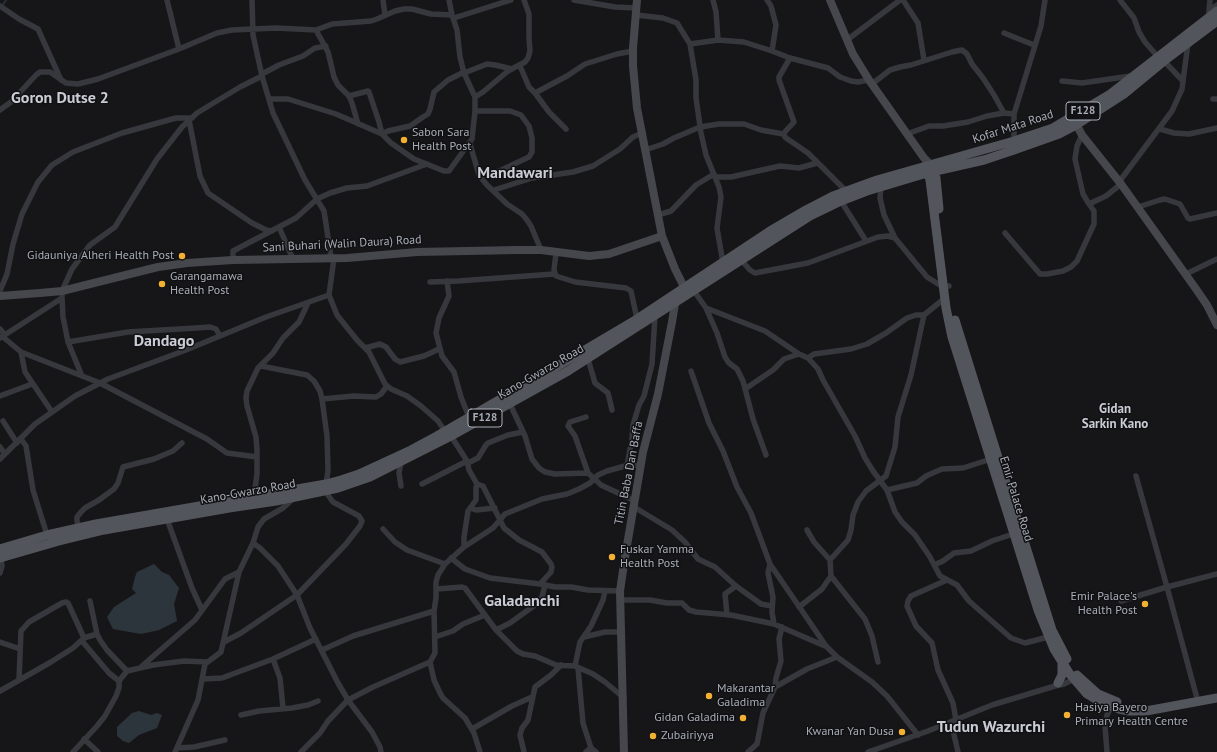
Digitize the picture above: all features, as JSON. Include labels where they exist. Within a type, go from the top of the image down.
[{"type":"main road","name":"Kofar Mata Road","points":[[929,167],[1074,121],[1124,94],[1161,59],[1213,15]]},
{"type":"main road","name":"Kofar Mata Road","points":[[929,167],[984,160],[1059,134],[1133,76],[1188,42],[1213,15]]},
{"type":"main road","name":"Kano-Gwarzo Road","points":[[0,555],[104,530],[358,482],[401,462],[448,434],[469,418],[547,372],[637,319],[674,300],[742,261],[810,216],[841,201],[881,187],[929,167]]},
{"type":"main road","name":"Kano-Gwarzo Road","points":[[689,291],[723,263],[770,231],[806,210],[846,191],[877,180],[929,167]]},
{"type":"main road","name":"Emir Palace Road","points":[[929,167],[946,286],[957,328],[1052,630],[1081,688],[1094,699],[1129,711],[1146,711],[1197,699],[1217,692]]},
{"type":"main road","name":"Emir Palace Road","points":[[946,286],[945,298],[952,336],[1013,534],[1048,637],[1062,662],[1074,675],[1098,694],[1114,702],[1135,706],[1217,698]]},
{"type":"main road","name":"Kano-Gwarzo Road","points":[[0,555],[47,535],[79,528],[127,518],[254,496],[296,496],[326,487],[359,474],[448,434],[510,404],[588,359],[655,316],[674,300]]},
{"type":"main road","points":[[547,372],[552,380]]},
{"type":"main road","points":[[1057,684],[1062,673],[1062,662]]},
{"type":"street","points":[[167,0],[180,49]]},
{"type":"street","points":[[252,0],[253,28],[262,75],[269,99],[279,128],[305,180],[324,210],[332,258],[328,295],[337,315],[347,329],[365,348],[387,386],[407,396],[438,421],[467,462],[469,470],[477,484],[476,500],[470,508],[465,530],[464,547]]},
{"type":"street","points":[[383,0],[385,15]]},
{"type":"street","points":[[269,99],[288,99],[336,114],[382,134],[390,143],[414,159],[444,171],[449,171],[470,144],[472,139],[475,97],[464,73],[460,57],[457,30],[449,0]]},
{"type":"street","points":[[0,110],[11,102],[40,72],[50,72],[66,83],[78,84],[98,79],[180,49],[218,33],[253,28],[316,30],[332,24],[371,20],[395,11],[412,9],[431,14],[453,16],[511,0]]},
{"type":"street","points":[[475,97],[512,69],[526,62],[530,54],[529,14],[524,0]]},
{"type":"street","points":[[574,0],[615,7],[636,8],[677,23],[690,44],[696,80],[696,98],[700,127],[706,155],[715,176],[721,197],[717,228],[723,263]]},
{"type":"street","points":[[713,0],[716,12],[718,40]]},
{"type":"street","points":[[767,0],[771,6],[776,25],[772,51]]},
{"type":"street","points":[[830,0],[853,54],[870,82],[929,167]]},
{"type":"street","points":[[847,40],[900,0]]},
{"type":"street","points":[[903,0],[918,23],[924,60]]},
{"type":"street","points":[[1014,141],[1014,114],[1041,26],[1044,0]]},
{"type":"street","points":[[1120,0],[1134,18],[1139,32],[1145,42],[1183,81]]},
{"type":"street","points":[[1210,0],[1213,15]]},
{"type":"street","points":[[1213,15],[1217,5]]},
{"type":"street","points":[[0,6],[38,29],[61,80]]},
{"type":"street","points":[[636,8],[633,66],[637,108],[665,248],[689,291],[706,308],[717,333],[725,357],[741,375],[753,419],[766,455]]},
{"type":"street","points":[[316,30],[326,46],[334,77],[338,85],[349,96],[358,124]]},
{"type":"street","points":[[1004,33],[1034,45]]},
{"type":"street","points":[[690,44],[718,40],[744,42],[790,58],[828,68],[840,77],[858,82],[870,82],[890,70],[952,52],[964,51],[994,95],[1004,113]]},
{"type":"street","points":[[1089,204],[1106,196],[1120,183],[1172,111],[1182,89],[1188,42]]},
{"type":"street","points":[[82,376],[68,342],[62,317],[62,294],[72,269],[90,245],[115,227],[157,159],[190,119],[240,87],[279,65],[303,56],[315,48],[326,46]]},
{"type":"street","points":[[535,93],[585,64],[617,54],[633,51]]},
{"type":"street","points":[[784,134],[794,122],[779,80],[779,76],[790,58]]},
{"type":"street","points":[[382,134],[388,131],[410,126],[428,114],[434,92],[448,80],[487,64],[512,69]]},
{"type":"street","points":[[520,66],[529,87],[549,112],[566,129]]},
{"type":"street","points":[[1062,81],[1082,83],[1133,76]]},
{"type":"street","points":[[349,96],[369,92],[382,134]]},
{"type":"street","points":[[475,111],[504,110],[520,115],[529,126],[532,138],[532,152],[529,157],[497,172],[479,175]]},
{"type":"street","points":[[907,134],[929,126],[944,126],[968,122],[987,116],[1004,113],[1014,114]]},
{"type":"street","points":[[0,291],[7,274],[12,244],[22,214],[38,182],[52,166],[72,152],[122,132],[176,118],[190,119]]},
{"type":"street","points":[[190,119],[199,171],[208,193],[252,223],[272,231]]},
{"type":"street","points":[[1074,121],[1082,135],[1120,183],[1186,274],[1207,305],[1217,325]]},
{"type":"street","points":[[645,150],[664,144],[700,127],[719,124],[744,124],[761,130],[784,134],[786,138],[808,153],[846,191]]},
{"type":"street","points":[[1160,129],[1174,133],[1189,134],[1217,128]]},
{"type":"street","points":[[494,190],[532,178],[573,172],[593,166],[616,152],[642,132]]},
{"type":"street","points":[[1005,233],[1040,274],[1063,271],[1071,267],[1077,261],[1094,224],[1094,211],[1083,194],[1075,159],[1077,146],[1082,135]]},
{"type":"street","points":[[470,144],[479,175],[507,204],[522,214],[527,220],[541,250]]},
{"type":"street","points":[[658,215],[671,211],[696,185],[715,176],[731,177],[780,166],[799,168],[817,163]]},
{"type":"street","points":[[233,260],[233,251],[296,218],[317,199],[346,188],[367,186],[426,164]]},
{"type":"street","points":[[881,187],[880,198],[884,215],[895,238],[927,277],[946,286]]},
{"type":"street","points":[[1138,208],[1165,199],[1180,204],[1190,219],[1217,213]]},
{"type":"street","points":[[841,201],[866,241]]},
{"type":"street","points":[[279,227],[293,259]]},
{"type":"street","name":"Sani Buhari (Walin Daura) Road","points":[[0,296],[40,293],[62,294],[158,267],[187,263],[233,260],[371,257],[417,252],[541,250],[589,256],[609,254],[662,236]]},
{"type":"street","points":[[742,261],[755,273],[808,263],[878,237],[888,236],[895,238]]},
{"type":"street","points":[[554,274],[556,253]]},
{"type":"street","points":[[1186,274],[1217,259]]},
{"type":"street","points":[[430,282],[554,274],[575,282],[626,288],[631,291],[637,319]]},
{"type":"street","points":[[447,281],[449,296],[439,318],[436,333],[439,349],[442,356],[454,372],[469,418]]},
{"type":"street","points":[[3,337],[62,294]]},
{"type":"street","points":[[0,459],[36,424],[52,412],[75,396],[108,379],[328,295]]},
{"type":"street","points":[[808,358],[814,354],[851,349],[867,344],[907,318],[924,315],[945,298]]},
{"type":"street","name":"Titin Baba Dan Baffa","points":[[624,752],[624,698],[620,632],[620,591],[641,465],[658,394],[674,300]]},
{"type":"street","points":[[254,496],[257,457],[256,437],[246,398],[247,391],[258,368],[273,353],[283,338],[299,322],[308,303]]},
{"type":"street","points":[[706,308],[765,331],[799,354],[808,358],[818,369],[855,436],[865,458],[887,490],[898,518],[915,535],[940,576],[957,586],[969,601],[1011,638],[1025,643],[1048,637]]},
{"type":"street","points":[[830,560],[844,547],[848,540],[853,515],[858,502],[866,491],[886,476],[895,448],[898,418],[911,375],[924,315]]},
{"type":"street","points":[[628,466],[633,425],[639,405],[644,396],[652,364],[655,316]]},
{"type":"street","points":[[68,342],[128,332],[210,327],[216,329],[220,336]]},
{"type":"street","points":[[0,328],[3,337],[21,352],[100,383],[203,437],[226,453],[257,457]]},
{"type":"street","points":[[365,348],[380,344],[386,347],[395,359],[400,362],[424,356],[439,349]]},
{"type":"street","points":[[21,352],[25,372],[52,412]]},
{"type":"street","points":[[745,389],[773,370],[784,359],[799,354]]},
{"type":"street","points":[[588,359],[595,383],[608,393],[612,410]]},
{"type":"street","points":[[224,642],[241,633],[297,595],[346,544],[361,523],[361,518],[359,516],[333,502],[326,487],[328,471],[327,436],[322,399],[314,380],[306,375],[261,366]]},
{"type":"street","points":[[691,371],[709,422],[723,450],[737,487],[751,513],[770,564],[826,646],[837,657],[872,682],[887,696],[918,735]]},
{"type":"street","points":[[0,396],[32,384]]},
{"type":"street","points":[[322,399],[354,396],[376,397],[381,394],[387,386]]},
{"type":"street","points":[[510,404],[523,432],[534,462],[545,472],[558,474],[588,473]]},
{"type":"street","points":[[586,417],[570,422],[568,426],[575,436],[588,473],[601,485],[635,504],[672,530],[685,542],[698,559],[714,567],[736,586],[761,604],[772,606]]},
{"type":"street","points":[[4,421],[19,441],[26,446],[33,490],[47,535]]},
{"type":"street","points":[[422,484],[477,458],[488,443],[508,435],[523,432]]},
{"type":"street","points":[[79,528],[77,518],[81,512],[114,489],[118,483],[123,467],[154,459],[173,450],[182,443]]},
{"type":"street","points":[[0,447],[5,454]]},
{"type":"street","points":[[887,490],[917,483],[926,476],[942,469],[963,468],[991,459]]},
{"type":"street","points":[[401,462],[398,473],[401,486]]},
{"type":"street","points":[[301,752],[320,733],[328,721],[348,700],[373,686],[430,662],[435,653],[434,611],[437,589],[436,579],[445,564],[464,547],[493,528],[500,519],[508,513],[534,501],[551,496],[567,494],[584,487],[607,471],[628,466],[641,465]]},
{"type":"street","points":[[1136,476],[1197,699]]},
{"type":"street","points":[[477,484],[484,486],[507,531],[519,540],[542,552],[549,560],[552,567],[551,572],[542,584],[542,598],[519,617],[496,630]]},
{"type":"street","points":[[176,750],[198,700],[204,668],[207,662],[221,652],[239,572],[253,543],[256,531],[264,519],[283,508],[296,496]]},
{"type":"street","points":[[470,508],[476,510],[494,508]]},
{"type":"street","points":[[167,519],[192,588],[202,610]]},
{"type":"street","points":[[383,529],[395,542],[407,550],[445,564]]},
{"type":"street","points":[[807,530],[814,542],[830,560],[831,576],[865,619],[872,636],[878,662]]},
{"type":"street","points":[[934,565],[943,561],[954,553],[972,551],[992,541],[1013,534]]},
{"type":"street","points":[[253,543],[278,566],[297,595],[316,639],[338,683],[348,700],[372,732],[381,752]]},
{"type":"street","points":[[0,555],[2,566],[0,573]]},
{"type":"street","points":[[451,558],[465,570],[490,578],[555,587],[571,587],[583,590],[620,591]]},
{"type":"street","points":[[770,564],[768,573],[773,597],[772,606],[774,624]]},
{"type":"street","points":[[142,666],[190,625],[225,579],[239,572]]},
{"type":"street","points":[[1121,601],[1217,574]]},
{"type":"street","points":[[799,607],[822,589],[831,576]]},
{"type":"street","points":[[946,580],[911,596],[907,606],[916,626],[932,643],[938,670],[953,703],[953,721],[958,752]]},
{"type":"street","points":[[727,615],[725,594],[736,586]]},
{"type":"street","points":[[437,589],[466,588],[496,630],[519,653],[535,656],[551,663],[576,667],[593,674],[624,698]]},
{"type":"street","points":[[586,752],[594,750],[584,723],[576,667],[580,642],[603,600],[605,591]]},
{"type":"street","points":[[620,600],[650,600],[667,603],[682,603],[692,611],[727,615],[774,624],[826,646]]},
{"type":"street","points":[[19,680],[21,630],[26,624],[63,602],[68,603],[83,640],[106,670],[119,681]]},
{"type":"street","points":[[90,602],[97,634],[102,645],[127,671]]},
{"type":"street","points":[[322,650],[353,636],[434,611]]},
{"type":"street","points":[[435,637],[485,615]]},
{"type":"street","points":[[748,752],[757,744],[763,713],[775,687],[781,661],[779,639],[782,627]]},
{"type":"street","points":[[584,637],[605,632],[620,632]]},
{"type":"street","points":[[0,691],[51,662],[83,640],[97,634]]},
{"type":"street","points":[[202,679],[222,678],[273,659],[316,639]]},
{"type":"street","points":[[0,642],[20,649]]},
{"type":"street","points":[[775,687],[807,670],[837,657]]},
{"type":"street","points":[[273,659],[280,678],[283,708]]},
{"type":"street","points":[[73,752],[97,726],[114,701],[119,688],[119,681],[127,671],[142,666],[184,661],[207,662]]},
{"type":"street","points":[[430,662],[434,680],[440,694],[461,713],[472,729],[480,752]]},
{"type":"street","points":[[524,752],[520,734],[522,728],[528,720],[532,697],[536,685],[551,675],[561,665]]},
{"type":"street","points":[[868,752],[918,735],[992,705],[1057,684],[1074,675]]},
{"type":"street","points":[[472,729],[512,706],[532,697]]},
{"type":"street","points":[[241,715],[259,711],[308,705],[318,701]]},
{"type":"street","points":[[1107,752],[1105,726],[1107,715],[1111,706]]},
{"type":"street","points":[[84,739],[98,752]]},
{"type":"street","points":[[176,750],[225,740]]},
{"type":"shaded area","points":[[154,564],[162,572],[169,575],[179,588],[174,604],[177,621],[159,630],[141,634],[113,629],[107,617],[114,607],[136,593],[132,589],[137,572]]},
{"type":"shaded area","points":[[139,711],[151,715],[157,713],[162,715],[157,728],[139,735],[129,743],[123,741],[117,736],[117,727],[132,713]]},
{"type":"waterway","points":[[2,6],[6,0]]},
{"type":"place","name":"Sabon Sara Health Post","points":[[404,140]]},
{"type":"place","name":"Gidauniya Alheri Health Post","points":[[182,256]]},
{"type":"place","name":"Garangamawa Health Post","points":[[162,284]]},
{"type":"place","name":"Fuskar Yamma Health Post","points":[[612,557]]},
{"type":"place","name":"Emir Palace's Health Post","points":[[1145,604]]},
{"type":"place","name":"Makarantar Galadima","points":[[709,696]]},
{"type":"place","name":"Hasiya Bayero Primary Health Centre","points":[[1067,715]]},
{"type":"place","name":"Gidan Galadima","points":[[743,718]]},
{"type":"place","name":"Kwanar Yan Dusa","points":[[902,732]]},
{"type":"place","name":"Zubairiyya","points":[[653,736]]},
{"type":"district","name":"Goron Dutse 2","points":[[60,98]]},
{"type":"district","name":"Mandawari","points":[[515,173]]},
{"type":"district","name":"Dandago","points":[[164,341]]},
{"type":"district","name":"Gidan Sarkin Kano","points":[[1115,416]]},
{"type":"district","name":"Galadanchi","points":[[522,601]]},
{"type":"district","name":"Tudun Wazurchi","points":[[991,727]]}]
